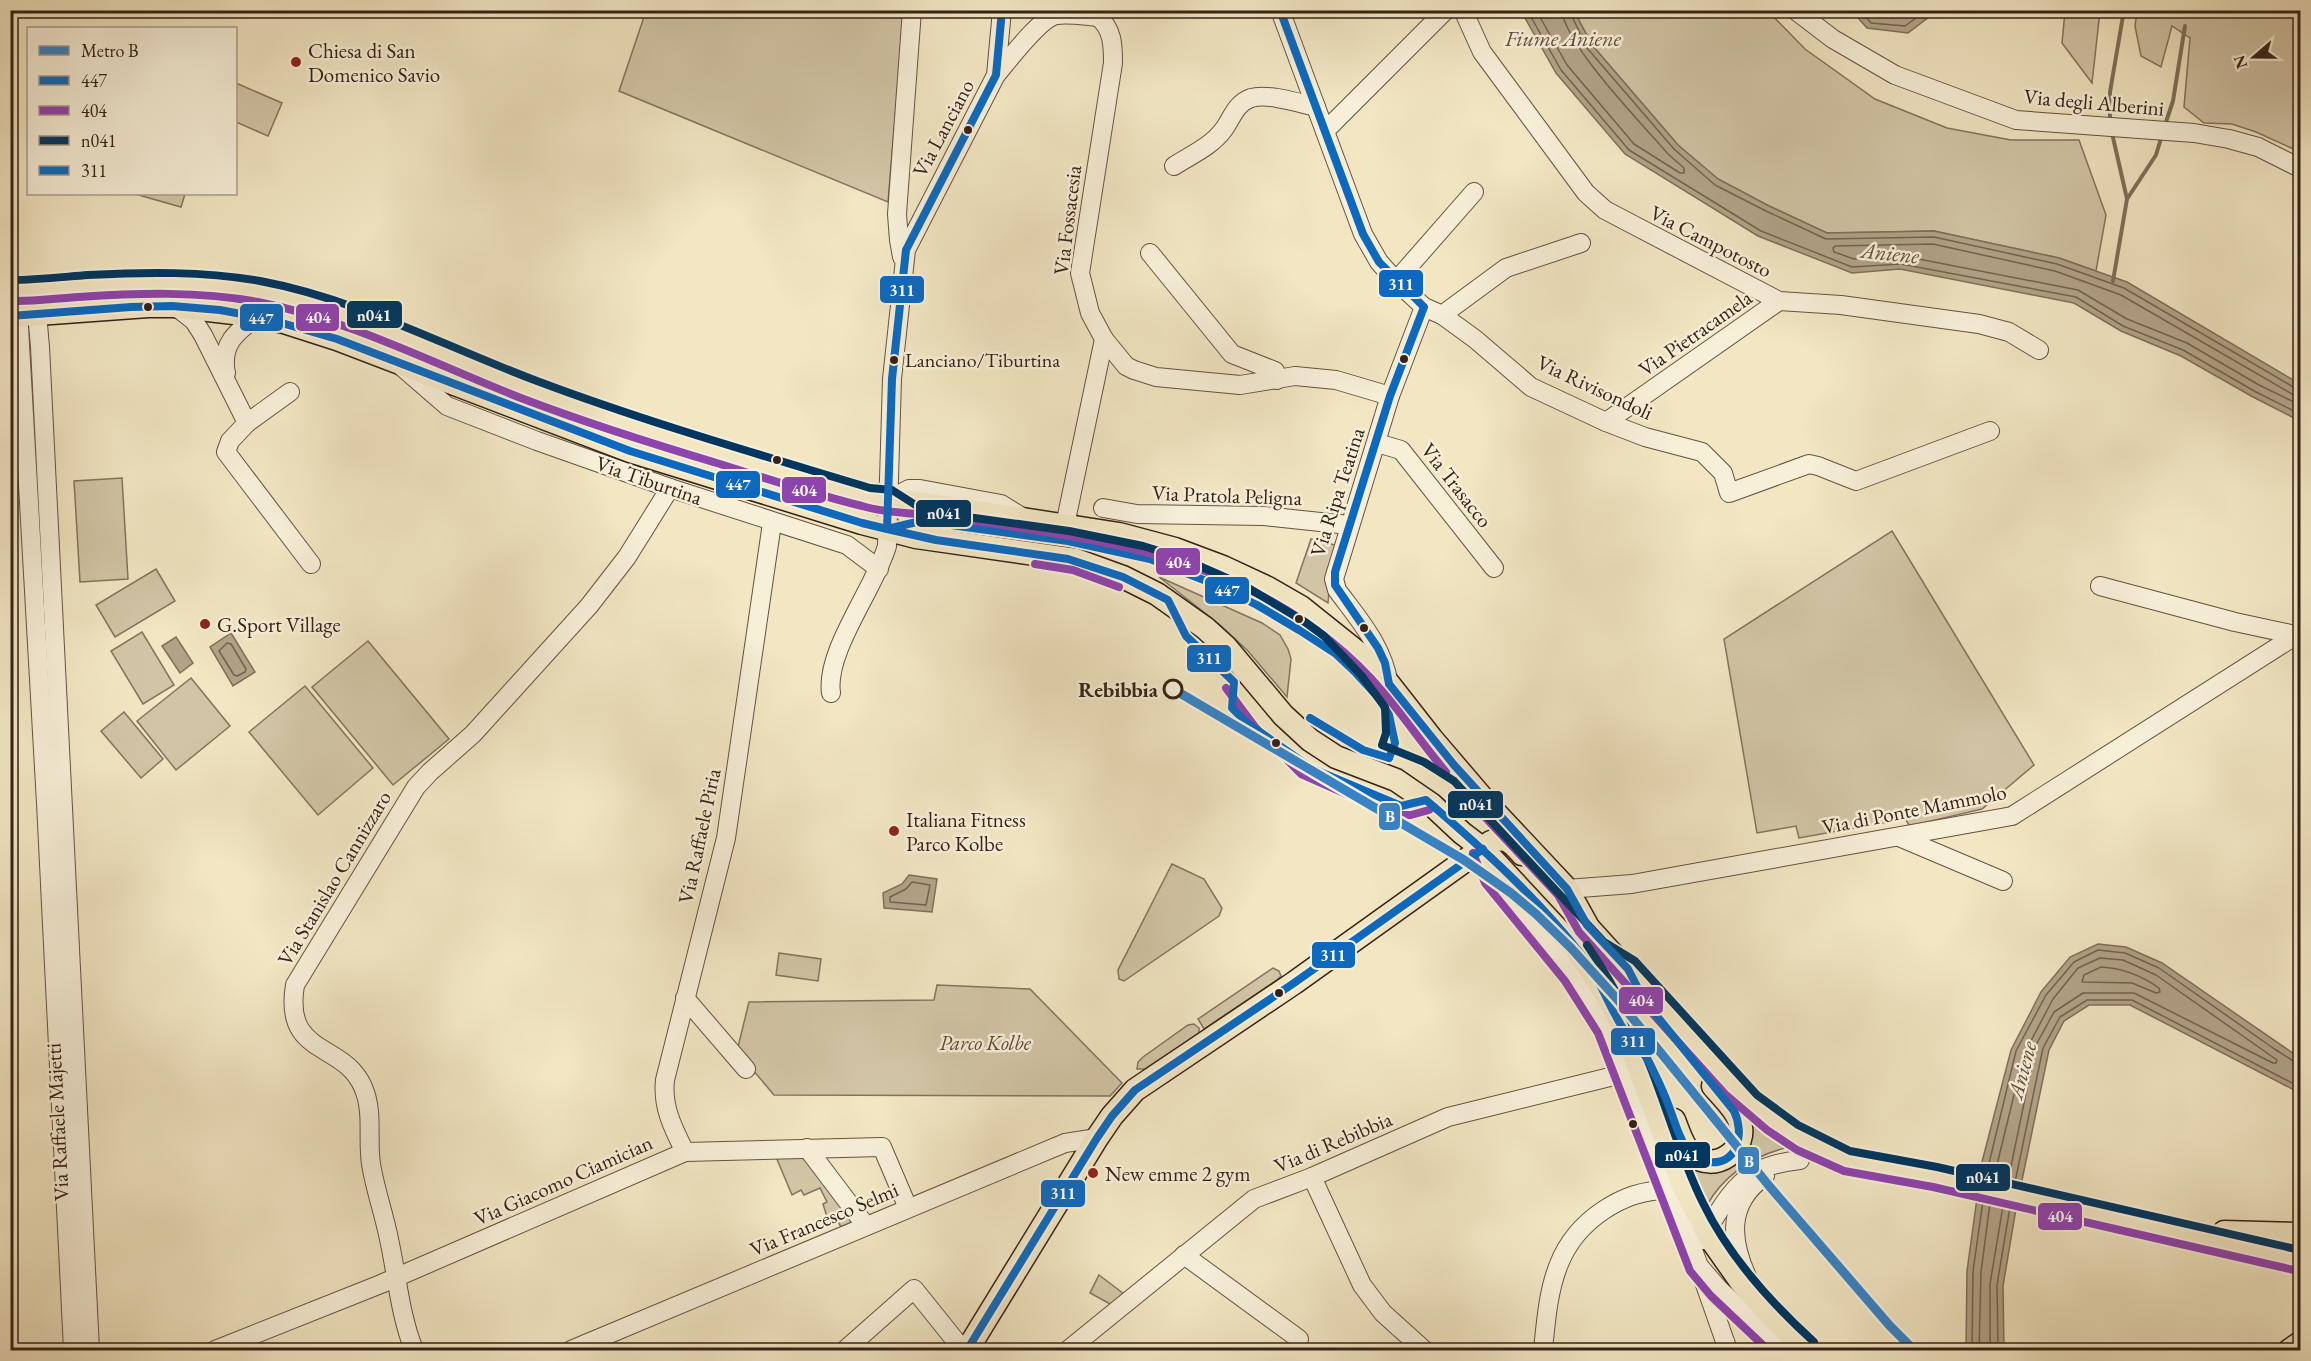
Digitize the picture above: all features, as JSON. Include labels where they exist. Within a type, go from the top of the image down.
[{"type":"main road","points":[[21,291],[122,285],[199,285],[241,289],[294,300],[342,314],[564,403],[688,444],[857,495],[1065,525],[1157,544],[1244,576],[1301,607],[1352,647],[1389,684],[1454,765],[1567,889],[1587,925]]},
{"type":"main road","name":"Via Tiburtina","points":[[22,315],[174,306],[258,316],[308,329],[630,452],[887,529],[936,540],[1068,559],[1123,577],[1168,600],[1210,633],[1235,657],[1283,715],[1310,740],[1336,757],[1396,780],[1426,800],[1483,849]]},
{"type":"main road","points":[[965,1350],[1097,1138],[1112,1116],[1135,1090],[1500,838],[1509,841],[1628,969],[1726,1080],[1773,1122],[1803,1141],[1847,1161],[1935,1177],[2301,1261]]},
{"type":"main road","points":[[1483,849],[1577,950],[1607,996],[1625,1031],[1683,1185],[1706,1230],[1732,1272],[1807,1350]]},
{"type":"main road","points":[[1625,1031],[1644,1053],[1655,1072],[1682,1142],[1690,1153],[1701,1160],[1712,1161],[1723,1159],[1733,1152],[1741,1136],[1739,1119],[1656,1015],[1642,996],[1628,969]]},
{"type":"main road","points":[[2144,1225],[2244,1234],[2301,1234]]},
{"type":"main road","points":[[2290,1350],[2301,1343]]},
{"type":"street","name":"Via Lanciano","points":[[904,261],[899,240],[897,214],[912,10]]},
{"type":"street","name":"Via Lanciano","points":[[831,693],[840,646],[879,569],[887,546],[892,379],[904,261],[909,241],[996,75],[1002,10]]},
{"type":"street","name":"Via Rivisondoli","points":[[1281,10],[1363,234],[1379,262],[1424,307],[1442,315],[1475,339],[1531,387],[1644,437],[1702,452],[1723,473],[1729,493],[1809,464],[1856,481],[1989,431]]},
{"type":"street","points":[[1325,130],[1446,10]]},
{"type":"street","name":"Via Campotosto","points":[[1462,10],[1482,51],[1596,204],[1779,301],[1841,305],[1979,324],[2009,332],[2039,350]]},
{"type":"street","name":"Via degli Alberini","points":[[1795,10],[1833,39],[1906,79],[2016,120],[2194,133],[2258,147],[2301,168]]},
{"type":"street","points":[[996,75],[1034,32],[1053,16],[1103,15]]},
{"type":"street","name":"Via Fossacesia","points":[[1103,15],[1112,39],[1113,63],[1080,273],[1086,302],[1104,339],[1126,366],[1156,377],[1240,385],[1295,376],[1336,380],[1390,396]]},
{"type":"street","points":[[1174,166],[1216,137],[1236,109],[1248,99],[1264,97],[1316,107]]},
{"type":"street","points":[[1396,281],[1474,192]]},
{"type":"street","points":[[1442,315],[1506,268],[1581,243]]},
{"type":"street","points":[[1149,253],[1232,354],[1275,371],[1277,380]]},
{"type":"street","points":[[21,291],[22,315]]},
{"type":"street","name":"Via Pietracamela","points":[[1606,422],[1779,301]]},
{"type":"street","points":[[174,306],[197,325],[247,423]]},
{"type":"street","name":"Via Ripa Teatina","points":[[1389,684],[1378,648],[1335,585],[1335,572],[1390,396],[1424,307]]},
{"type":"street","name":"Via Raffaele Majetti","points":[[22,315],[42,382],[73,1350]]},
{"type":"street","name":"Via Raffaele Majetti","points":[[22,315],[22,384],[54,802]]},
{"type":"street","points":[[227,381],[224,360],[228,344],[238,330],[258,316]]},
{"type":"street","points":[[1065,525],[1104,339]]},
{"type":"street","name":"Via Tiburtina","points":[[394,361],[447,406],[670,488],[772,523],[847,545],[879,569]]},
{"type":"street","points":[[22,384],[42,382]]},
{"type":"street","points":[[290,392],[247,423],[230,441],[226,452],[311,564]]},
{"type":"street","name":"Via Trasacco","points":[[1377,443],[1401,450],[1494,568]]},
{"type":"street","name":"Via Stanislao Cannizzaro","points":[[414,1350],[405,1323],[371,1162],[371,1122],[366,1095],[353,1071],[313,1044],[302,1032],[293,1008],[297,981],[410,795],[430,772],[481,725],[589,606],[627,557],[670,488]]},
{"type":"street","name":"Via Pratola Peligna","points":[[1103,508],[1137,514],[1264,516],[1349,525]]},
{"type":"street","name":"Via Raffaele Piria","points":[[685,1152],[668,1115],[664,1091],[726,838],[772,523]]},
{"type":"street","points":[[2100,586],[2298,636]]},
{"type":"street","name":"Via di Ponte Mammolo","points":[[1567,889],[1632,884],[2012,816],[2298,636]]},
{"type":"street","points":[[1899,837],[2003,881]]},
{"type":"street","points":[[1483,849],[1488,866],[1503,890],[1558,953],[1582,986],[1607,1028],[1699,1266],[1728,1350]]},
{"type":"street","name":"Via Raffaele Majetti","points":[[58,893],[90,1350]]},
{"type":"street","points":[[685,998],[746,1069]]},
{"type":"street","name":"Via di Rebibbia","points":[[1068,1350],[1088,1344],[1184,1255],[1247,1204],[1448,1117],[1626,1073]]},
{"type":"street","name":"Via Francesco Selmi","points":[[571,1350],[1065,1143],[1097,1138]]},
{"type":"street","name":"Via Giacomo Ciamician","points":[[215,1350],[396,1278],[685,1152],[882,1147],[908,1208]]},
{"type":"street","points":[[807,1148],[866,1226]]},
{"type":"street","points":[[1699,1266],[1706,1230],[1733,1190],[1748,1176],[1768,1165],[1800,1160],[1847,1161]]},
{"type":"street","points":[[1759,1302],[1737,1252],[1735,1221],[1746,1195],[1759,1181],[1775,1170],[1800,1160]]},
{"type":"street","points":[[1312,1177],[1362,1285],[1383,1313],[1424,1350]]},
{"type":"street","points":[[1543,1350],[1547,1307],[1554,1279],[1564,1252],[1577,1234],[1593,1218],[1623,1199],[1643,1192],[1669,1190]]},
{"type":"street","points":[[1184,1255],[1299,1339]]},
{"type":"street","points":[[1699,1266],[1718,1288],[1783,1350]]},
{"type":"street","points":[[845,1350],[914,1288],[965,1350]]},
{"type":"green space","points":[[646,11],[904,11],[888,202],[619,91]]},
{"type":"green space","points":[[1574,11],[1768,11],[1805,49],[1875,99],[1947,128],[2011,140],[2079,140],[2106,215],[2096,271],[2059,258],[1934,231],[1827,233],[1769,206],[1718,179],[1678,145],[1592,45]]},
{"type":"green space","points":[[2065,11],[2100,11],[2092,83],[2062,43]]},
{"type":"green space","points":[[2137,11],[2300,11],[2300,152],[2232,124],[2204,123],[2184,107],[2190,38],[2172,26],[2161,67],[2141,56],[2135,26]]},
{"type":"green space","points":[[237,83],[282,103],[268,136],[237,122]]},
{"type":"green space","points":[[139,195],[185,195],[181,207]]},
{"type":"green space","points":[[122,478],[128,579],[80,582],[74,481]]},
{"type":"green space","points":[[1892,531],[2034,765],[1982,809],[1910,826],[1905,819],[1799,838],[1796,826],[1757,833],[1724,639]]},
{"type":"green space","points":[[1311,539],[1339,546],[1330,578],[1328,603],[1296,583]]},
{"type":"green space","points":[[156,569],[175,601],[115,637],[96,605]]},
{"type":"green space","points":[[1159,577],[1262,623],[1280,635],[1291,659],[1287,697],[1248,651],[1219,624]]},
{"type":"green space","points":[[142,632],[174,685],[143,704],[111,651]]},
{"type":"green space","points":[[368,641],[449,739],[393,785],[312,687]]},
{"type":"green space","points":[[191,678],[230,726],[176,770],[137,721]]},
{"type":"green space","points":[[305,686],[373,768],[318,815],[249,732]]},
{"type":"green space","points":[[124,712],[163,759],[141,778],[101,731]]},
{"type":"green space","points":[[1172,864],[1204,879],[1222,908],[1219,916],[1124,981],[1119,979],[1118,970]]},
{"type":"green space","points":[[779,953],[821,959],[818,981],[776,975]]},
{"type":"green space","points":[[1273,968],[1279,971],[1281,976],[1277,980],[1204,1029],[1198,1019]]},
{"type":"green space","name":"Parco Kolbe","points":[[937,985],[1030,989],[1122,1083],[1110,1096],[774,1095],[737,1051],[749,1002],[934,1000]]},
{"type":"green space","points":[[1194,1024],[1199,1028],[1199,1034],[1145,1069],[1137,1069],[1138,1062],[1143,1057],[1188,1025]]},
{"type":"green space","points":[[1751,1121],[1785,1148],[1761,1156],[1740,1168],[1722,1184],[1707,1205],[1690,1167],[1700,1171],[1752,1128]]},
{"type":"green space","points":[[805,1156],[857,1220],[841,1227],[834,1215],[827,1217],[823,1204],[827,1202],[820,1188],[804,1195],[801,1190],[792,1195],[776,1157]]},
{"type":"green space","points":[[1099,1275],[1124,1294],[1112,1305],[1090,1293]]},
{"type":"water","name":"Fiume Aniene","points":[[1521,11],[1574,11],[1592,45],[1678,145],[1718,179],[1769,206],[1827,233],[1934,231],[2059,258],[2127,282],[2300,384],[2300,421],[2181,356],[2121,331],[2074,303],[1900,269],[1852,273],[1758,236],[1625,154],[1556,73]]},
{"type":"water","points":[[1852,11],[1937,11],[1908,33],[1867,28]]},
{"type":"water","points":[[231,633],[255,672],[233,686],[210,647]]},
{"type":"water","points":[[176,637],[193,663],[180,673],[162,646]]},
{"type":"water","points":[[909,875],[937,879],[932,912],[884,908],[883,893],[902,884]]},
{"type":"water","name":"Aniene","points":[[2098,944],[2126,947],[2162,963],[2300,1058],[2300,1093],[2130,1005],[2089,1005],[2064,1021],[2049,1050],[2016,1209],[2003,1286],[2004,1350],[1966,1350],[1967,1271],[1982,1162],[2011,1050],[2041,992],[2070,957]]},
{"type":"waterway","points":[[2110,122],[2110,92],[2124,10]]},
{"type":"waterway","points":[[2165,125],[2173,101],[2185,26]]},
{"type":"waterway","points":[[2112,133],[2127,199],[2113,281]]},
{"type":"waterway","points":[[2127,199],[2156,155],[2162,135]]},
{"type":"metro line","name":"B","points":[[1173,689],[1464,860],[1511,893],[1536,914],[1571,948],[1617,999],[1770,1187],[1890,1326],[1914,1350]]},
{"type":"transit line","name":"311","points":[[1002,10],[996,75],[906,250],[892,379],[887,529],[936,540],[1068,559],[1123,577],[1168,600],[1186,636],[1234,682],[1232,708],[1247,723],[1313,769],[1401,806],[1426,800],[1529,895],[1584,958],[1624,1030],[1647,1058],[1662,1088],[1681,1139],[1691,1154],[1707,1162],[1726,1159],[1732,1154],[1738,1138],[1739,1129],[1734,1111],[1656,1015],[1642,996],[1628,969],[1587,925],[1567,889],[1454,765],[1389,684],[1385,663],[1378,648],[1335,585],[1335,572],[1390,396],[1424,307],[1379,262],[1363,234],[1280,10]]},
{"type":"transit line","name":"n041","points":[[10,280],[174,273],[217,275],[296,289],[331,299],[401,325],[503,368],[619,410],[870,488],[892,490],[925,511],[1069,531],[1143,546],[1179,557],[1245,586],[1324,636],[1361,675],[1385,707],[1386,733],[1382,745],[1424,762],[1454,781],[1604,942],[1635,961],[1757,1095],[1798,1125],[1850,1151],[1937,1167],[2300,1250]]},
{"type":"transit line","name":"404","points":[[17,301],[169,294],[214,296],[258,302],[359,331],[521,398],[595,425],[872,509],[947,517],[1108,543],[1186,564],[1262,596],[1327,638],[1383,692],[1446,772]]},
{"type":"transit line","name":"447","points":[[10,316],[172,306],[220,310],[268,319],[337,339],[630,451],[862,523],[887,529],[921,521],[1068,541],[1150,559],[1214,584],[1257,605],[1336,654],[1379,698],[1389,715],[1395,743],[1389,758]]},
{"type":"transit line","name":"404","points":[[1035,564],[1073,570],[1119,587]]},
{"type":"transit line","name":"404","points":[[1226,688],[1255,727],[1301,774],[1394,815],[1411,815],[1429,810]]},
{"type":"transit line","name":"447","points":[[1310,718],[1363,750],[1389,758]]},
{"type":"transit line","name":"404","points":[[1483,815],[1558,895],[1579,932],[1725,1094],[1767,1130],[1797,1150],[1844,1171],[1933,1187],[2298,1271]]},
{"type":"transit line","name":"311","points":[[967,1350],[1097,1138],[1112,1116],[1135,1090],[1294,983],[1483,849]]},
{"type":"transit line","name":"404","points":[[1473,853],[1485,883],[1565,981],[1598,1033],[1690,1271],[1711,1296],[1768,1350]]},
{"type":"transit line","name":"n041","points":[[1587,945],[1615,990],[1638,1038],[1689,1171],[1713,1223],[1738,1260],[1766,1295],[1814,1342]]},
{"type":"place","name":"Chiesa di San Domenico Savio","points":[[296,62]]},
{"type":"place","name":"Lanciano/Tiburtina","points":[[894,360]]},
{"type":"place","name":"G.Sport Village","points":[[205,624]]},
{"type":"place","name":"Rebibbia","points":[[1173,689]]},
{"type":"place","name":"Italiana Fitness Parco Kolbe","points":[[894,831]]},
{"type":"place","name":"New emme 2 gym","points":[[1093,1173]]}]
